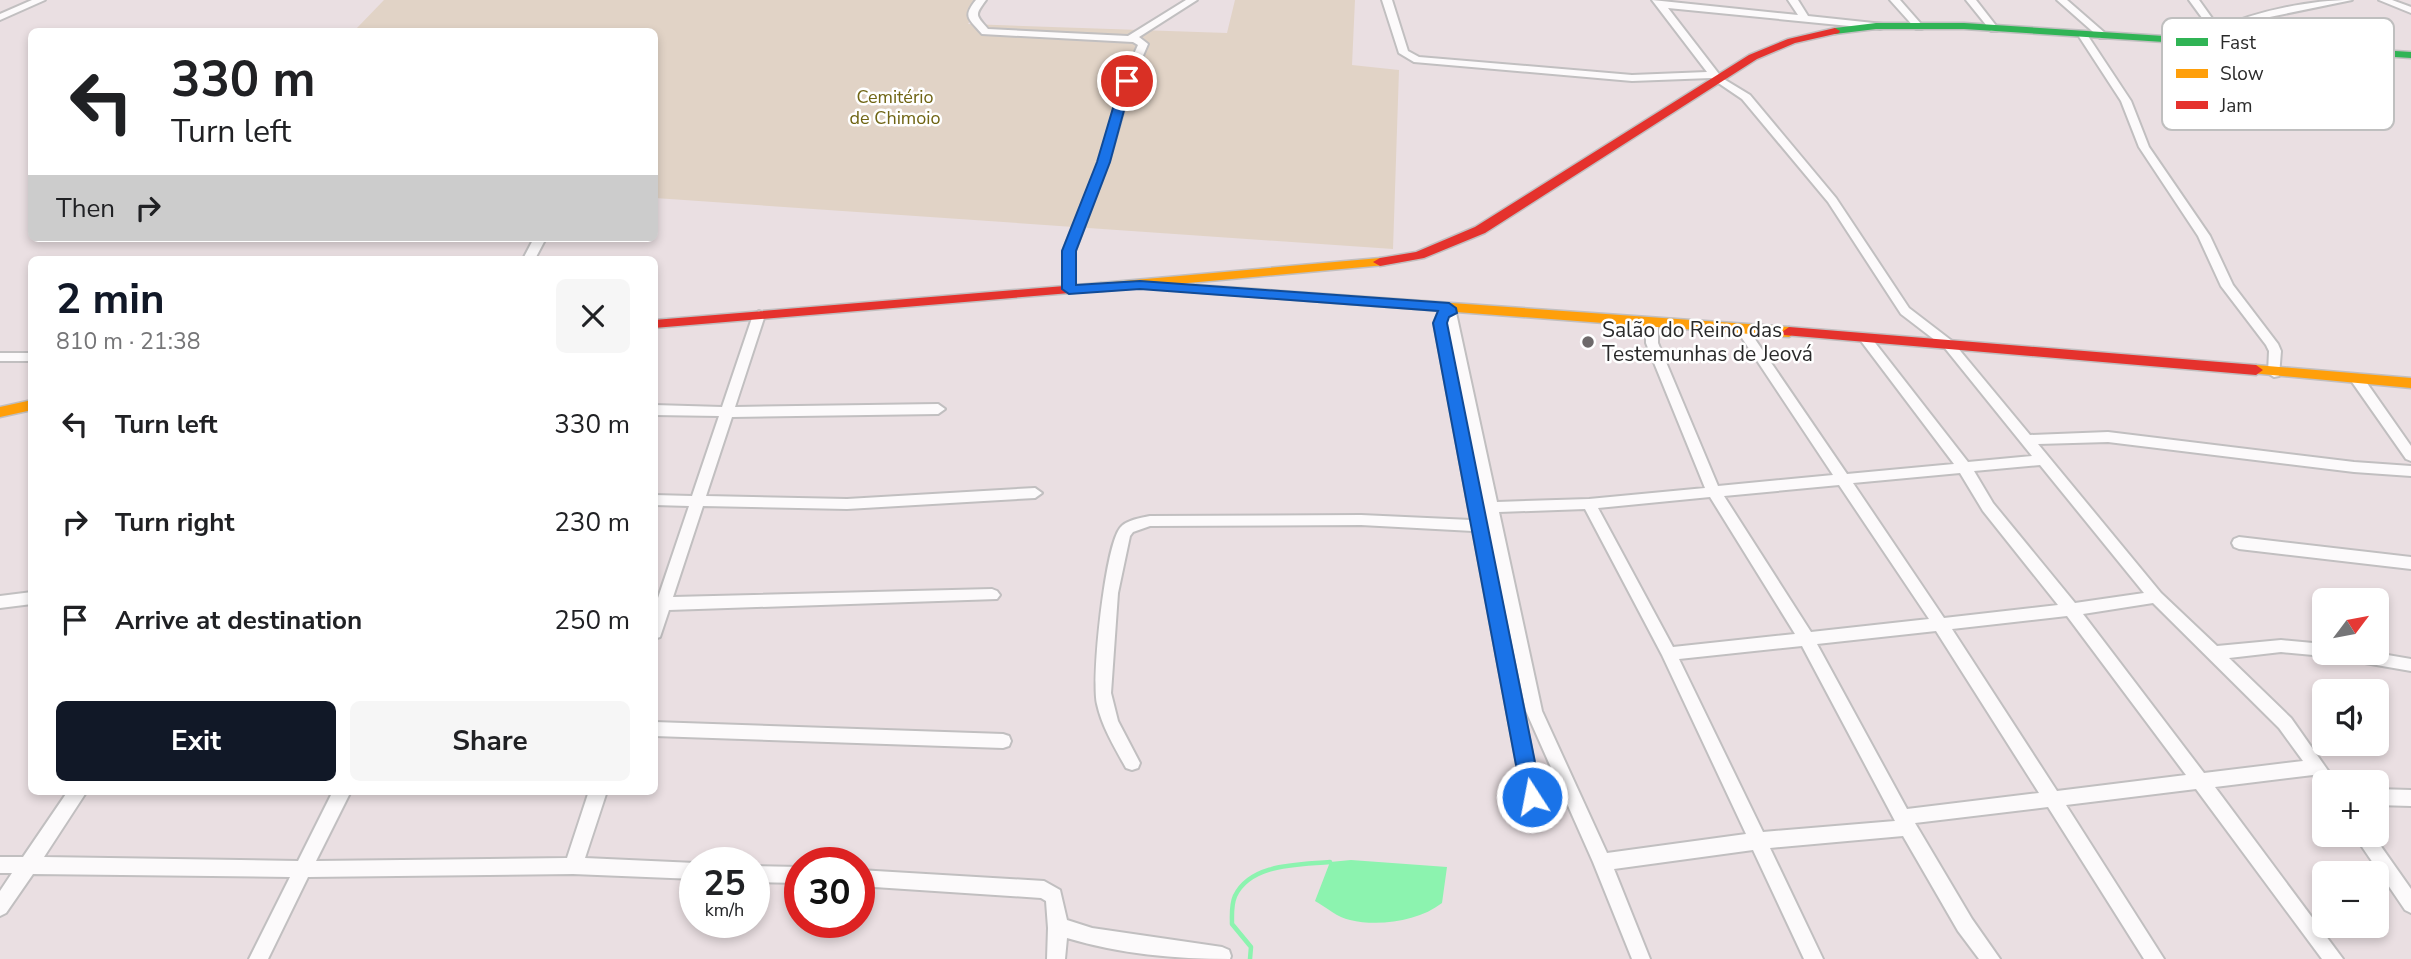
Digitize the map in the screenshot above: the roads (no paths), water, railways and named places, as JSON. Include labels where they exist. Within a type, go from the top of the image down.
[{"type":"street","points":[[0,17],[40,0]]},
{"type":"street","points":[[981,0],[972,11],[972,16],[985,32],[1135,39],[1143,44],[1127,81],[1104,162],[1069,251],[1069,289]]},
{"type":"street","points":[[1129,39],[1192,0]]},
{"type":"street","points":[[1387,0],[1404,53],[1417,60],[1632,78],[1716,77]]},
{"type":"street","points":[[1793,0],[1804,18]]},
{"type":"street","points":[[1895,0],[1919,27]]},
{"type":"street","points":[[1971,0],[1994,29]]},
{"type":"street","points":[[2062,0],[2103,36]]},
{"type":"street","points":[[2194,0],[2207,18]]},
{"type":"street","points":[[2293,0],[2311,7]]},
{"type":"street","points":[[2251,18],[2347,0]]},
{"type":"street","points":[[2384,0],[2411,10]]},
{"type":"street","points":[[1659,2],[1716,77],[1746,97],[1832,200],[1905,312],[1948,344],[2156,597],[2285,723],[2320,770]]},
{"type":"street","points":[[1659,2],[1880,26],[2162,36]]},
{"type":"street","points":[[658,324],[1140,285],[1360,265],[1419,255],[1442,247],[1505,216],[1716,77],[1753,57],[1793,40],[1880,26]]},
{"type":"street","points":[[2083,35],[2126,101],[2144,147],[2204,236],[2227,286],[2272,344],[2275,351],[2274,373]]},
{"type":"street","points":[[1140,285],[1450,310],[1948,344],[2411,383]]},
{"type":"street","points":[[1450,310],[1534,711],[1642,959]]},
{"type":"street","points":[[1450,310],[1443,314],[1440,323],[1537,823]]},
{"type":"street","points":[[759,315],[729,412],[660,604],[992,595]]},
{"type":"street","points":[[1652,323],[1651,342],[1713,491],[1806,638],[1905,823],[1965,925],[1991,959]]},
{"type":"street","points":[[1742,329],[1940,624],[2155,959]]},
{"type":"street","points":[[1865,338],[1964,467],[1988,507],[2071,610],[2334,959]]},
{"type":"street","points":[[0,357],[28,357]]},
{"type":"street","points":[[2357,379],[2411,456]]},
{"type":"street","points":[[0,412],[28,406]]},
{"type":"street","points":[[658,410],[729,412],[938,409]]},
{"type":"street","points":[[2025,440],[2108,437],[2341,466],[2411,471]]},
{"type":"street","points":[[1492,507],[1589,504],[2041,460]]},
{"type":"street","points":[[658,500],[847,504],[1035,492]]},
{"type":"street","points":[[1589,504],[1669,654],[1814,959]]},
{"type":"street","points":[[1132,763],[1104,707],[1103,693],[1110,593],[1123,535],[1128,528],[1150,521],[1339,520],[1480,526]]},
{"type":"street","points":[[2239,543],[2411,563]]},
{"type":"street","points":[[1669,654],[2071,610],[2156,597]]},
{"type":"street","points":[[0,602],[28,598]]},
{"type":"street","points":[[2213,653],[2281,646],[2312,649]]},
{"type":"street","points":[[2389,661],[2411,665]]},
{"type":"street","points":[[658,729],[1003,741]]},
{"type":"street","points":[[1602,862],[1905,823],[2053,799],[2318,767]]},
{"type":"street","points":[[0,907],[75,795]]},
{"type":"street","points":[[258,959],[340,795]]},
{"type":"street","points":[[573,866],[597,795]]},
{"type":"street","points":[[2389,797],[2411,798]]},
{"type":"street","points":[[2371,847],[2411,904]]},
{"type":"street","points":[[0,865],[301,869],[573,866],[679,870]]},
{"type":"street","points":[[875,879],[1044,890],[1054,896],[1059,927],[1056,959]]},
{"type":"street","points":[[1059,927],[1092,937],[1222,957]]},
{"type":"waterway","points":[[1250,959],[1251,947],[1232,924],[1234,899],[1242,885],[1252,877],[1277,868],[1330,862]]},
{"type":"place","name":"Salão do Reino das Testemunhas de Jeová","points":[[1588,342]]},
{"type":"park label","name":"Cemitério de Chimoio","points":[[895,107]]}]
